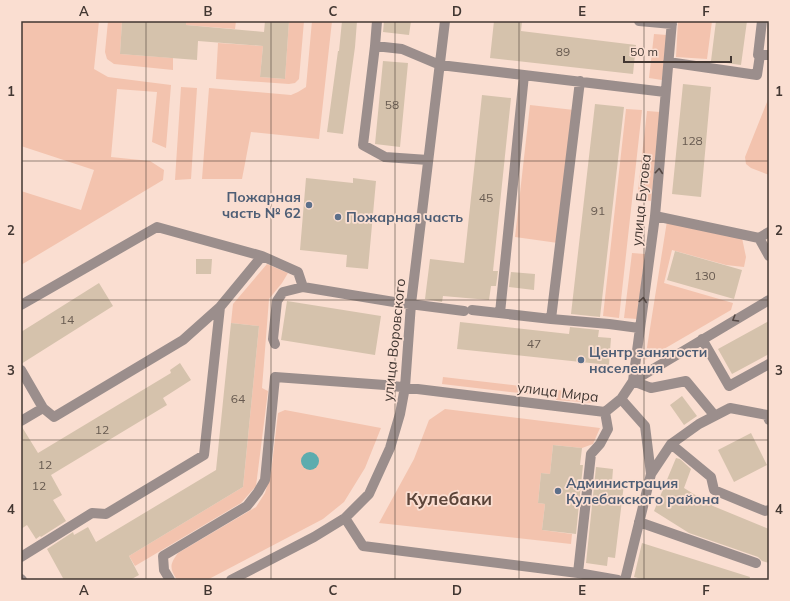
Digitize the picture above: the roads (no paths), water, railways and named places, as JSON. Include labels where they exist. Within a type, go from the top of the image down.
[{"type":"street","points":[[377,21],[364,145],[385,157],[428,160]]},
{"type":"street","name":"улица Воровского","points":[[231,580],[314,537],[345,518],[369,494],[390,448],[400,414],[405,387],[411,304],[445,21]]},
{"type":"street","points":[[639,21],[672,23]]},
{"type":"street","points":[[668,62],[757,75],[765,55],[758,55],[762,21]]},
{"type":"street","name":"улица Бутова","points":[[633,380],[655,216],[672,23]]},
{"type":"street","points":[[375,46],[402,49],[440,65],[666,92]]},
{"type":"street","points":[[500,313],[524,75]]},
{"type":"street","points":[[551,319],[580,81]]},
{"type":"street","points":[[655,216],[759,238],[769,232]]},
{"type":"street","points":[[21,305],[157,227],[262,256],[298,272],[303,287]]},
{"type":"street","points":[[759,238],[769,256]]},
{"type":"street","points":[[21,370],[43,408],[54,417],[183,340],[220,307],[262,256]]},
{"type":"street","points":[[275,344],[273,339],[277,302],[283,292],[303,287],[411,304],[468,311],[640,328]]},
{"type":"street","name":"улица Мира","points":[[170,580],[164,570],[163,556],[247,506],[265,480],[275,377],[405,387],[604,412],[621,399],[633,380],[769,300]]},
{"type":"street","points":[[21,557],[92,513],[106,514],[204,455],[220,307]]},
{"type":"street","points":[[702,339],[729,386],[769,364]]},
{"type":"street","points":[[633,380],[651,388],[686,381],[715,416]]},
{"type":"street","points":[[621,399],[645,426],[651,474]]},
{"type":"street","points":[[21,421],[43,408]]},
{"type":"street","points":[[625,580],[651,474],[671,444],[699,424],[730,408],[768,417]]},
{"type":"street","points":[[578,573],[591,454],[600,444],[608,429],[604,412]]},
{"type":"street","points":[[671,444],[711,477],[714,490],[765,511],[769,510]]},
{"type":"street","points":[[345,518],[363,546],[561,576],[578,573],[618,580]]},
{"type":"street","points":[[639,522],[756,563]]},
{"type":"water","points":[[306,452],[314,452],[319,457],[317,468],[314,470],[306,470],[301,465],[301,457]]},
{"type":"place","name":"Пожарная часть № 62","points":[[309,205]]},
{"type":"place","name":"Пожарная часть","points":[[338,217]]},
{"type":"place","name":"Центр занятости населения","points":[[581,360]]},
{"type":"place","name":"Администрация Кулебакского района","points":[[558,491]]},
{"type":"district","name":"Кулебаки","points":[[449,498]]}]
